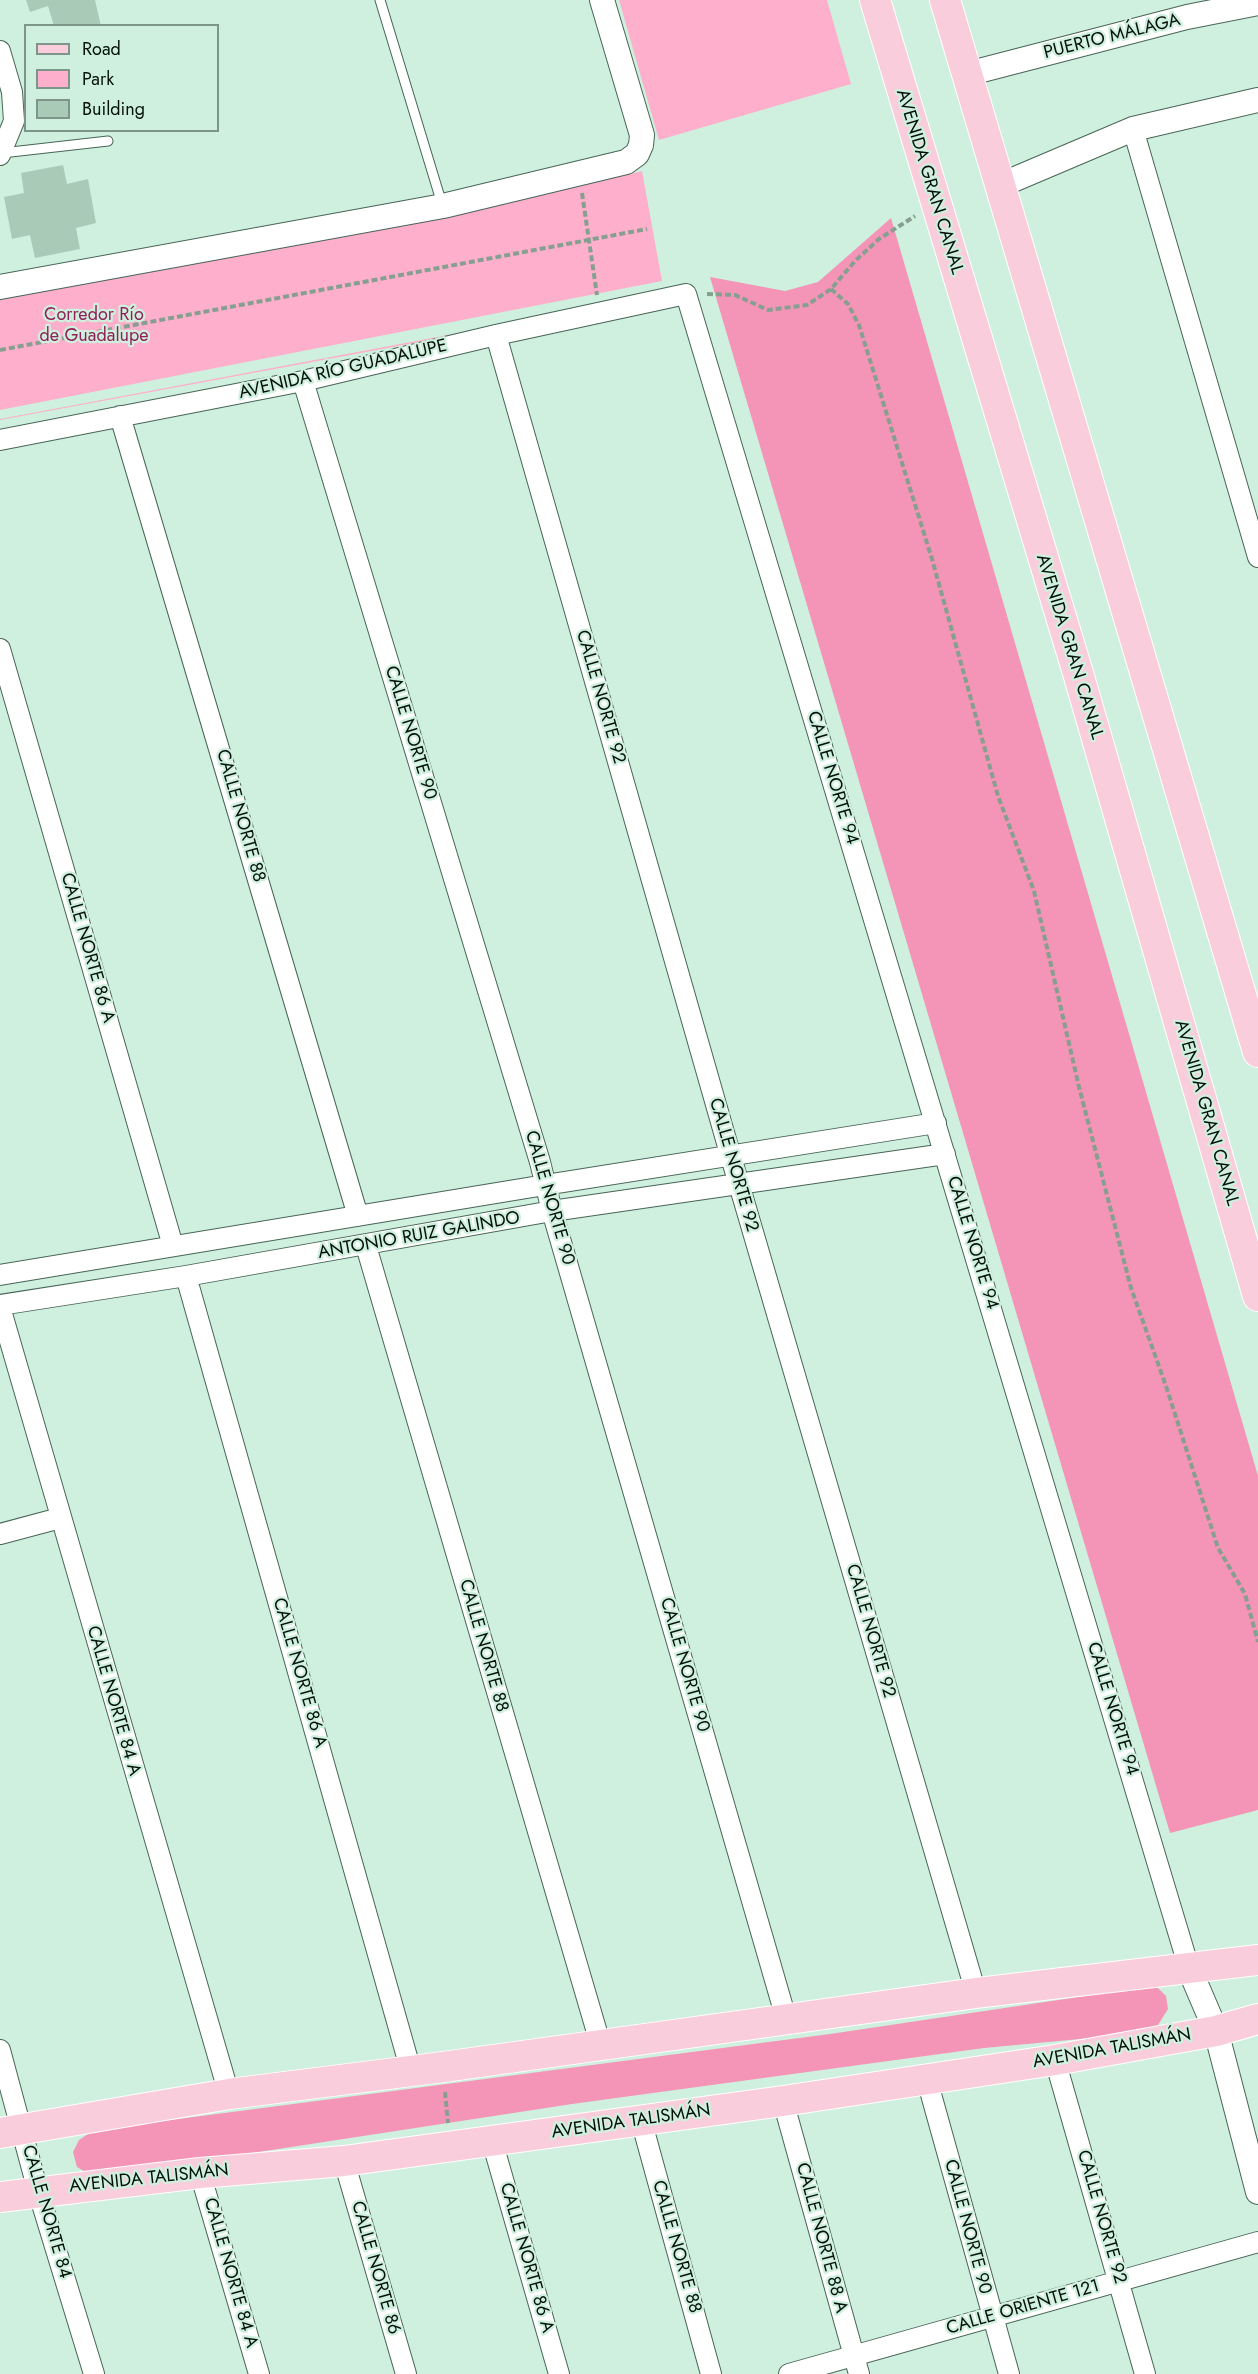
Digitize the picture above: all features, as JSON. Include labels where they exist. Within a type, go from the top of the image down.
[{"type":"main road","name":"AVENIDA GRAN CANAL","points":[[875,0],[1078,673],[1258,1296]]},
{"type":"main road","points":[[945,0],[1258,1052]]},
{"type":"main road","points":[[11,2132],[229,2094],[601,2046],[786,2018],[976,1993],[1258,1960]]},
{"type":"main road","name":"AVENIDA TALISMÁN","points":[[0,2197],[200,2173],[344,2161],[783,2101],[1055,2060],[1216,2031],[1258,2019]]},
{"type":"street","points":[[0,287],[443,206],[615,166],[637,154],[642,145],[642,135],[602,0]]},
{"type":"street","name":"PUERTO MÁLAGA","points":[[967,74],[1187,17],[1258,3]]},
{"type":"street","points":[[0,51],[12,92],[14,121],[1,154]]},
{"type":"street","points":[[1001,184],[1133,129],[1258,100]]},
{"type":"street","points":[[1133,129],[1258,557]]},
{"type":"street","name":"AVENIDA RÍO GUADALUPE","points":[[0,440],[303,381],[496,334],[686,294]]},
{"type":"street","name":"CALLE NORTE 94","points":[[686,294],[1189,1968],[1216,2031],[1258,2192]]},
{"type":"street","name":"CALLE NORTE 92","points":[[496,334],[731,1157],[976,1993]]},
{"type":"street","name":"CALLE NORTE 90","points":[[303,381],[540,1162],[552,1211],[786,2018]]},
{"type":"street","name":"CALLE NORTE 88","points":[[120,416],[358,1216]]},
{"type":"street","name":"CALLE NORTE 86 A","points":[[0,649],[173,1246]]},
{"type":"street","name":"ANTONIO RUIZ GALINDO","points":[[0,1275],[936,1123]]},
{"type":"street","name":"ANTONIO RUIZ GALINDO","points":[[0,1306],[366,1246],[552,1211],[945,1154]]},
{"type":"street","name":"CALLE NORTE 88","points":[[366,1246],[601,2046]]},
{"type":"street","name":"CALLE NORTE 86 A","points":[[186,1276],[411,2071]]},
{"type":"street","name":"CALLE NORTE 84 A","points":[[0,1306],[229,2094]]},
{"type":"street","points":[[0,1534],[60,1518]]},
{"type":"street","name":"CALLE NORTE 84","points":[[0,2050],[11,2132],[38,2192],[94,2374]]},
{"type":"street","name":"CALLE NORTE 92","points":[[1055,2060],[1145,2374]]},
{"type":"street","name":"CALLE NORTE 90","points":[[927,2080],[1009,2374]]},
{"type":"street","name":"CALLE NORTE 88 A","points":[[783,2101],[859,2374]]},
{"type":"street","name":"CALLE NORTE 88","points":[[641,2120],[711,2374]]},
{"type":"street","name":"CALLE NORTE 86 A","points":[[492,2141],[559,2374]]},
{"type":"street","name":"CALLE NORTE 86","points":[[344,2161],[406,2374]]},
{"type":"street","name":"CALLE NORTE 84 A","points":[[200,2173],[260,2374]]},
{"type":"street","name":"CALLE ORIENTE 121","points":[[789,2374],[1258,2242]]},
{"type":"lane","points":[[380,0],[443,206]]},
{"type":"lane","points":[[1,154],[108,141]]},
{"type":"path","points":[[579,174],[599,312]]},
{"type":"path","points":[[686,294],[735,295],[768,310],[807,305],[831,289],[855,261],[879,239],[903,222],[935,205]]},
{"type":"path","points":[[0,350],[647,229]]},
{"type":"path","points":[[831,289],[848,304],[862,336],[932,559],[998,796],[1034,891],[1079,1087],[1131,1288],[1166,1386],[1218,1548],[1245,1594],[1258,1642]]},
{"type":"path","points":[[443,2067],[450,2145]]},
{"type":"green space","points":[[619,0],[827,0],[851,84],[659,140]]},
{"type":"green space","name":"Corredor Río de Guadalupe","points":[[626,162],[630,174],[642,171],[662,281],[0,410],[0,278]]},
{"type":"green space","points":[[688,290],[689,292],[0,420],[0,419]]},
{"type":"shaded area","points":[[891,218],[1258,1476],[1258,1810],[1170,1833],[710,277],[785,291],[818,282]]},
{"type":"shaded area","points":[[1157,1987],[1166,1996],[1168,2009],[1158,2025],[1112,2036],[984,2048],[572,2104],[128,2172],[89,2174],[77,2167],[73,2152],[79,2140],[94,2130],[830,2034]]},
{"type":"building","points":[[26,0],[95,0],[101,24],[53,24],[48,6],[30,12]]},
{"type":"building","points":[[63,165],[67,184],[88,179],[96,223],[76,228],[80,249],[35,258],[30,235],[12,239],[4,197],[24,193],[21,173]]}]
